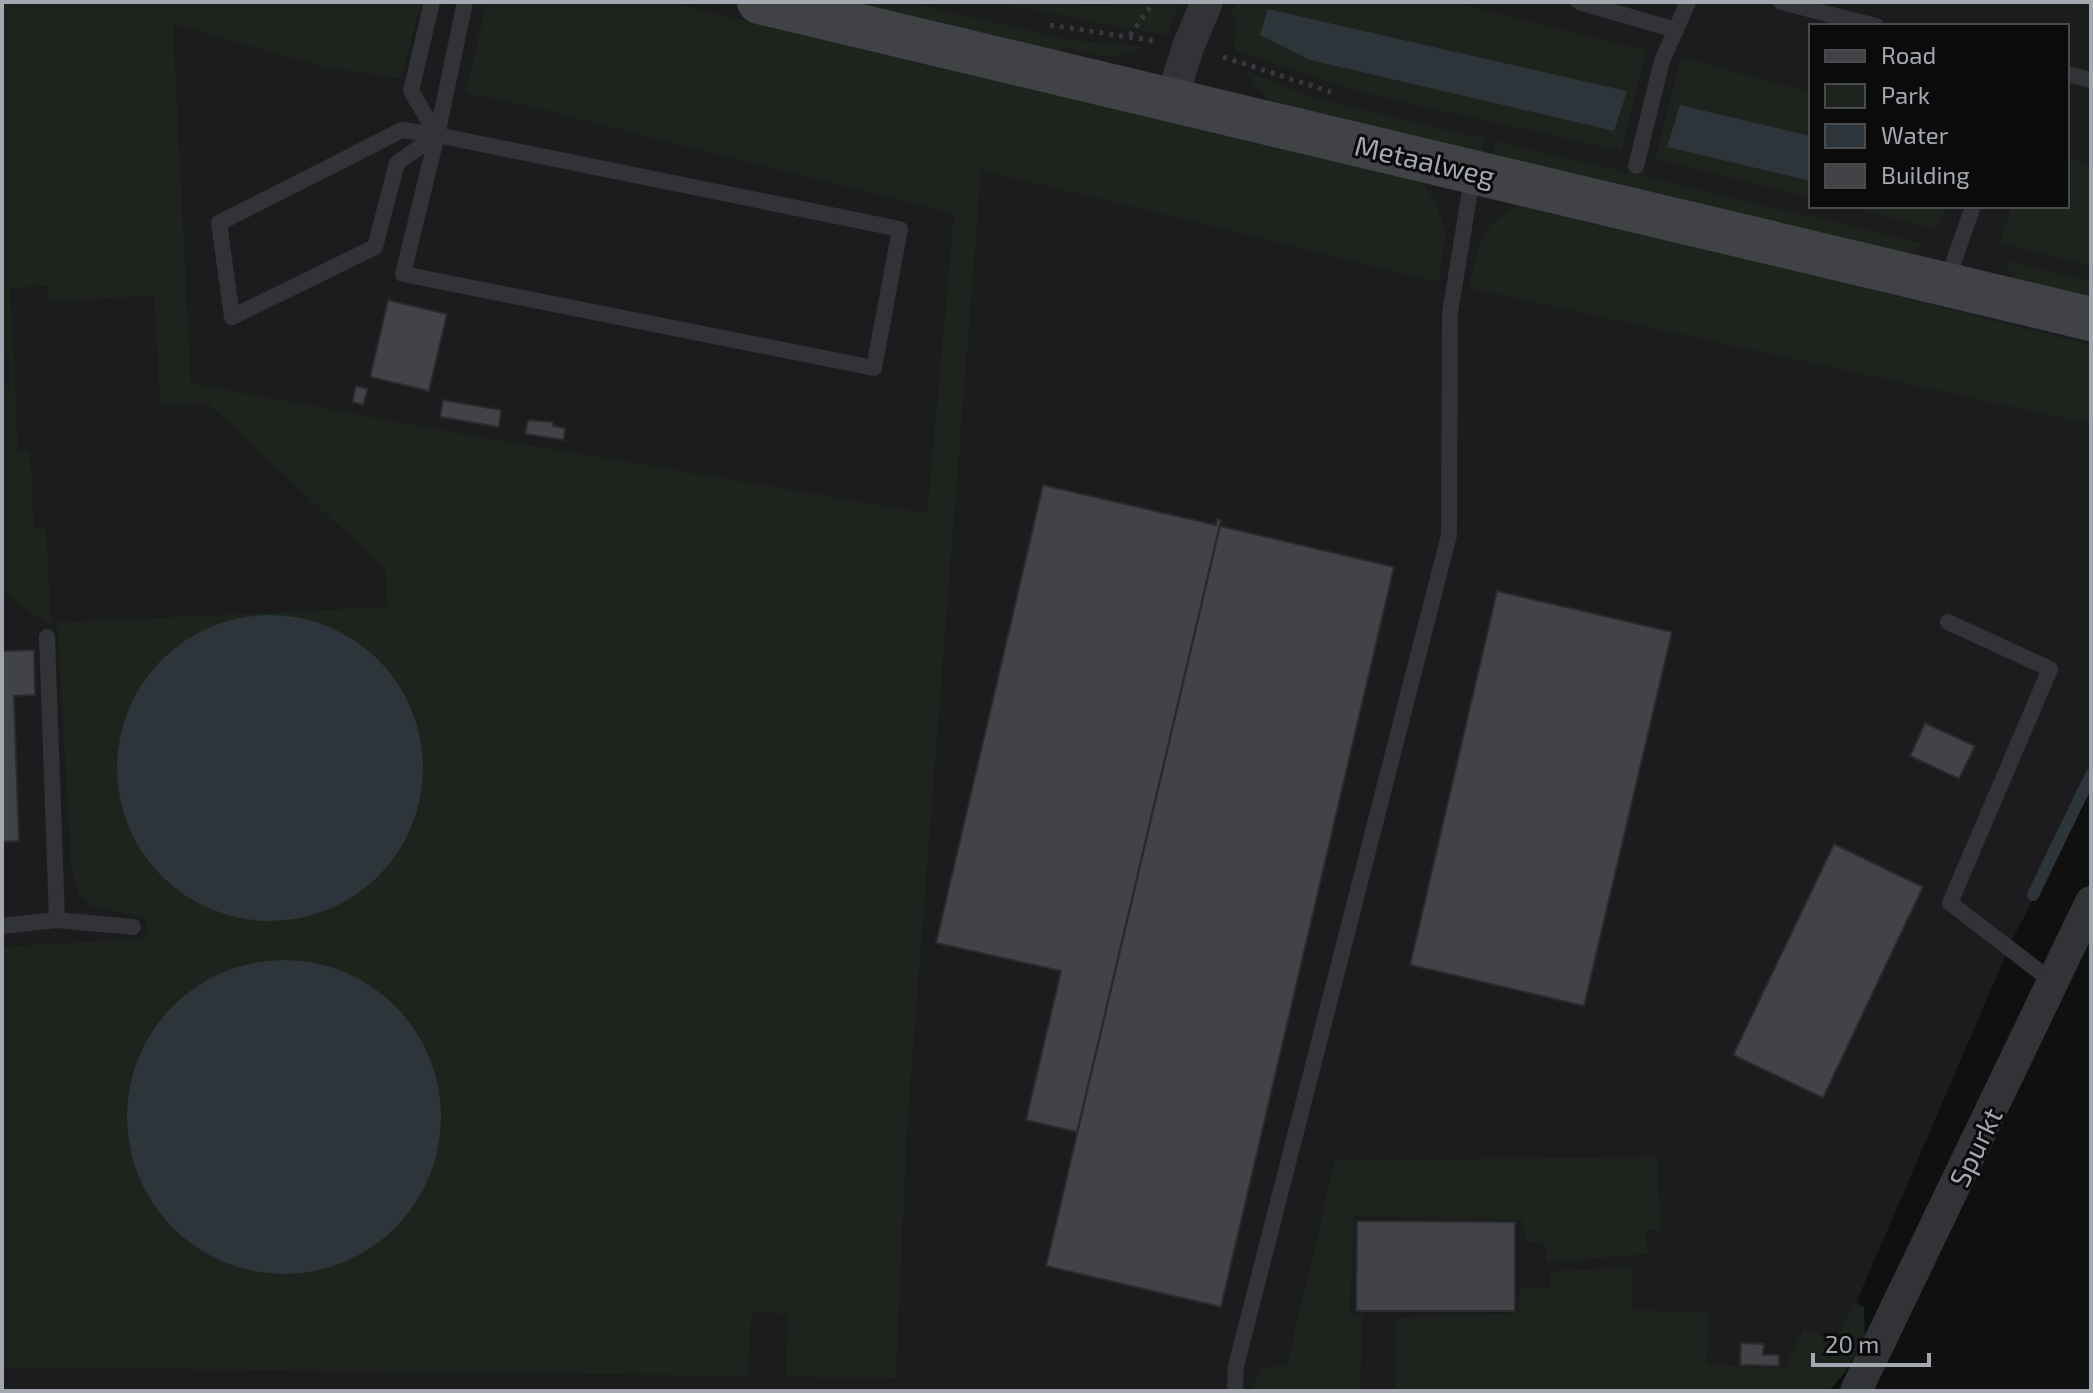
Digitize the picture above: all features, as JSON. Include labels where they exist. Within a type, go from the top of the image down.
[{"type":"street","name":"Metaalweg","points":[[759,2],[2091,319]]},
{"type":"street","points":[[1171,101],[1188,47],[1207,2]]},
{"type":"street","name":"Spurkt","points":[[1856,1391],[2091,902]]},
{"type":"lane","points":[[432,2],[411,91],[437,135]]},
{"type":"lane","points":[[437,135],[397,163],[375,247],[232,317],[219,223],[402,130],[437,135],[900,229],[874,368],[403,274],[437,135],[465,2]]},
{"type":"lane","points":[[1579,2],[1676,30]]},
{"type":"lane","points":[[1636,166],[1662,61],[1688,2]]},
{"type":"lane","points":[[1781,2],[1868,24]]},
{"type":"lane","points":[[2069,74],[2091,80]]},
{"type":"lane","points":[[1235,1391],[1236,1366],[1449,535],[1450,313],[1473,171]]},
{"type":"lane","points":[[1946,285],[1972,208]]},
{"type":"lane","points":[[1948,622],[2050,669],[1950,903],[2053,982]]},
{"type":"lane","points":[[47,637],[57,920]]},
{"type":"lane","points":[[2,926],[57,920],[133,927]]},
{"type":"path","points":[[1129,36],[1154,2]]},
{"type":"path","name":"Metaalweg","points":[[1040,24],[1188,47],[1258,66],[1337,94]]},
{"type":"shaded area","points":[[2,2],[2091,2],[2091,790],[2015,934],[1818,1391],[2,1391]]},
{"type":"green space","points":[[2,2],[422,2],[401,79],[324,67],[173,24],[191,383],[441,430],[927,513],[954,214],[528,106],[465,93],[487,2],[665,2],[1414,174],[1434,199],[1446,231],[1439,282],[981,170],[907,1130],[896,1378],[786,1377],[788,1314],[752,1312],[747,1376],[2,1367],[2,947],[148,938],[146,918],[92,906],[79,894],[71,869],[58,629],[20,606],[2,586],[2,393],[11,383],[10,358],[2,352]],"holes":[[[48,286],[49,301],[154,296],[160,405],[207,403],[385,569],[387,607],[51,623],[46,527],[34,527],[30,452],[18,452],[10,288]]]},
{"type":"green space","points":[[823,2],[906,2],[1066,39],[1142,47],[1123,55],[1100,56],[1063,46],[1059,58]]},
{"type":"green space","points":[[998,2],[1064,2],[1086,7],[1126,2],[1179,2],[1168,34],[1128,29]]},
{"type":"green space","points":[[1237,2],[1449,2],[1646,50],[1622,151],[1367,94],[1236,51],[1237,18],[1231,15]],"holes":[[[1267,9],[1626,91],[1614,131],[1310,60]]]},
{"type":"green space","points":[[1681,57],[1809,91],[1809,136],[1681,106],[1667,147],[1809,181],[1809,198],[1655,159]]},
{"type":"green space","points":[[1245,71],[1313,97],[1485,139],[1480,158],[1274,108]]},
{"type":"green space","points":[[1496,141],[1926,244],[1899,257],[1491,160]]},
{"type":"green space","points":[[2069,158],[2091,164],[2091,265],[2000,243],[2010,208],[2069,208]]},
{"type":"green space","points":[[1526,202],[2091,345],[2091,424],[1469,288],[1484,235],[1498,218]]},
{"type":"green space","points":[[1853,208],[1946,208],[1936,229]]},
{"type":"green space","points":[[2004,260],[2091,281],[2091,298],[2016,281]]},
{"type":"green space","points":[[1657,1157],[1661,1230],[1646,1230],[1648,1254],[1546,1262],[1545,1243],[1526,1242],[1522,1220],[1354,1216],[1350,1315],[1363,1316],[1360,1391],[1252,1391],[1261,1369],[1287,1365],[1335,1160]]},
{"type":"green space","points":[[1633,1268],[1631,1310],[1708,1312],[1707,1364],[1783,1369],[1804,1329],[1836,1341],[1855,1302],[1864,1307],[1865,1335],[1846,1371],[1829,1391],[1396,1391],[1396,1318],[1518,1313],[1520,1287],[1550,1288],[1550,1271]]},
{"type":"water","points":[[1268,9],[1627,91],[1614,131],[1310,60],[1260,35]]},
{"type":"water","points":[[1680,105],[1809,136],[1809,181],[1667,147]]},
{"type":"water","points":[[270,615],[300,618],[329,627],[355,641],[378,660],[397,683],[411,709],[420,738],[423,768],[420,798],[411,827],[397,853],[378,876],[355,895],[329,909],[300,918],[270,921],[240,918],[211,909],[185,895],[162,876],[143,853],[129,827],[120,798],[117,768],[120,738],[129,709],[143,683],[162,660],[185,641],[211,627],[240,618]]},
{"type":"water","points":[[284,960],[315,963],[344,972],[371,986],[395,1006],[415,1030],[429,1057],[438,1086],[441,1117],[438,1148],[429,1177],[415,1204],[395,1228],[371,1248],[344,1262],[315,1271],[284,1274],[253,1271],[224,1262],[197,1248],[173,1228],[153,1204],[139,1177],[130,1148],[127,1117],[130,1086],[139,1057],[153,1030],[173,1006],[197,986],[224,972],[253,963]]},
{"type":"building","points":[[388,300],[447,314],[429,391],[370,377]]},
{"type":"building","points":[[356,386],[368,389],[363,405],[352,402]]},
{"type":"building","points":[[443,400],[501,410],[499,427],[440,417]]},
{"type":"building","points":[[528,420],[553,422],[553,426],[565,428],[564,440],[525,434]]},
{"type":"building","points":[[1043,485],[1216,525],[1217,519],[1221,520],[1077,1132],[1026,1120],[1061,971],[936,943]]},
{"type":"building","points":[[1220,526],[1394,567],[1221,1307],[1046,1266]]},
{"type":"building","points":[[1497,591],[1672,632],[1584,1006],[1410,965]]},
{"type":"building","points":[[34,650],[35,695],[14,696],[19,841],[2,842],[2,651]]},
{"type":"building","points":[[1925,723],[1975,746],[1959,779],[1910,756]]},
{"type":"building","points":[[1834,844],[1923,887],[1823,1098],[1733,1055]]},
{"type":"building","points":[[1357,1221],[1515,1222],[1515,1311],[1356,1311]]},
{"type":"building","points":[[1741,1343],[1764,1344],[1763,1355],[1779,1355],[1779,1366],[1740,1365]]},
{"type":"waterway","points":[[2033,895],[2091,775]]}]
